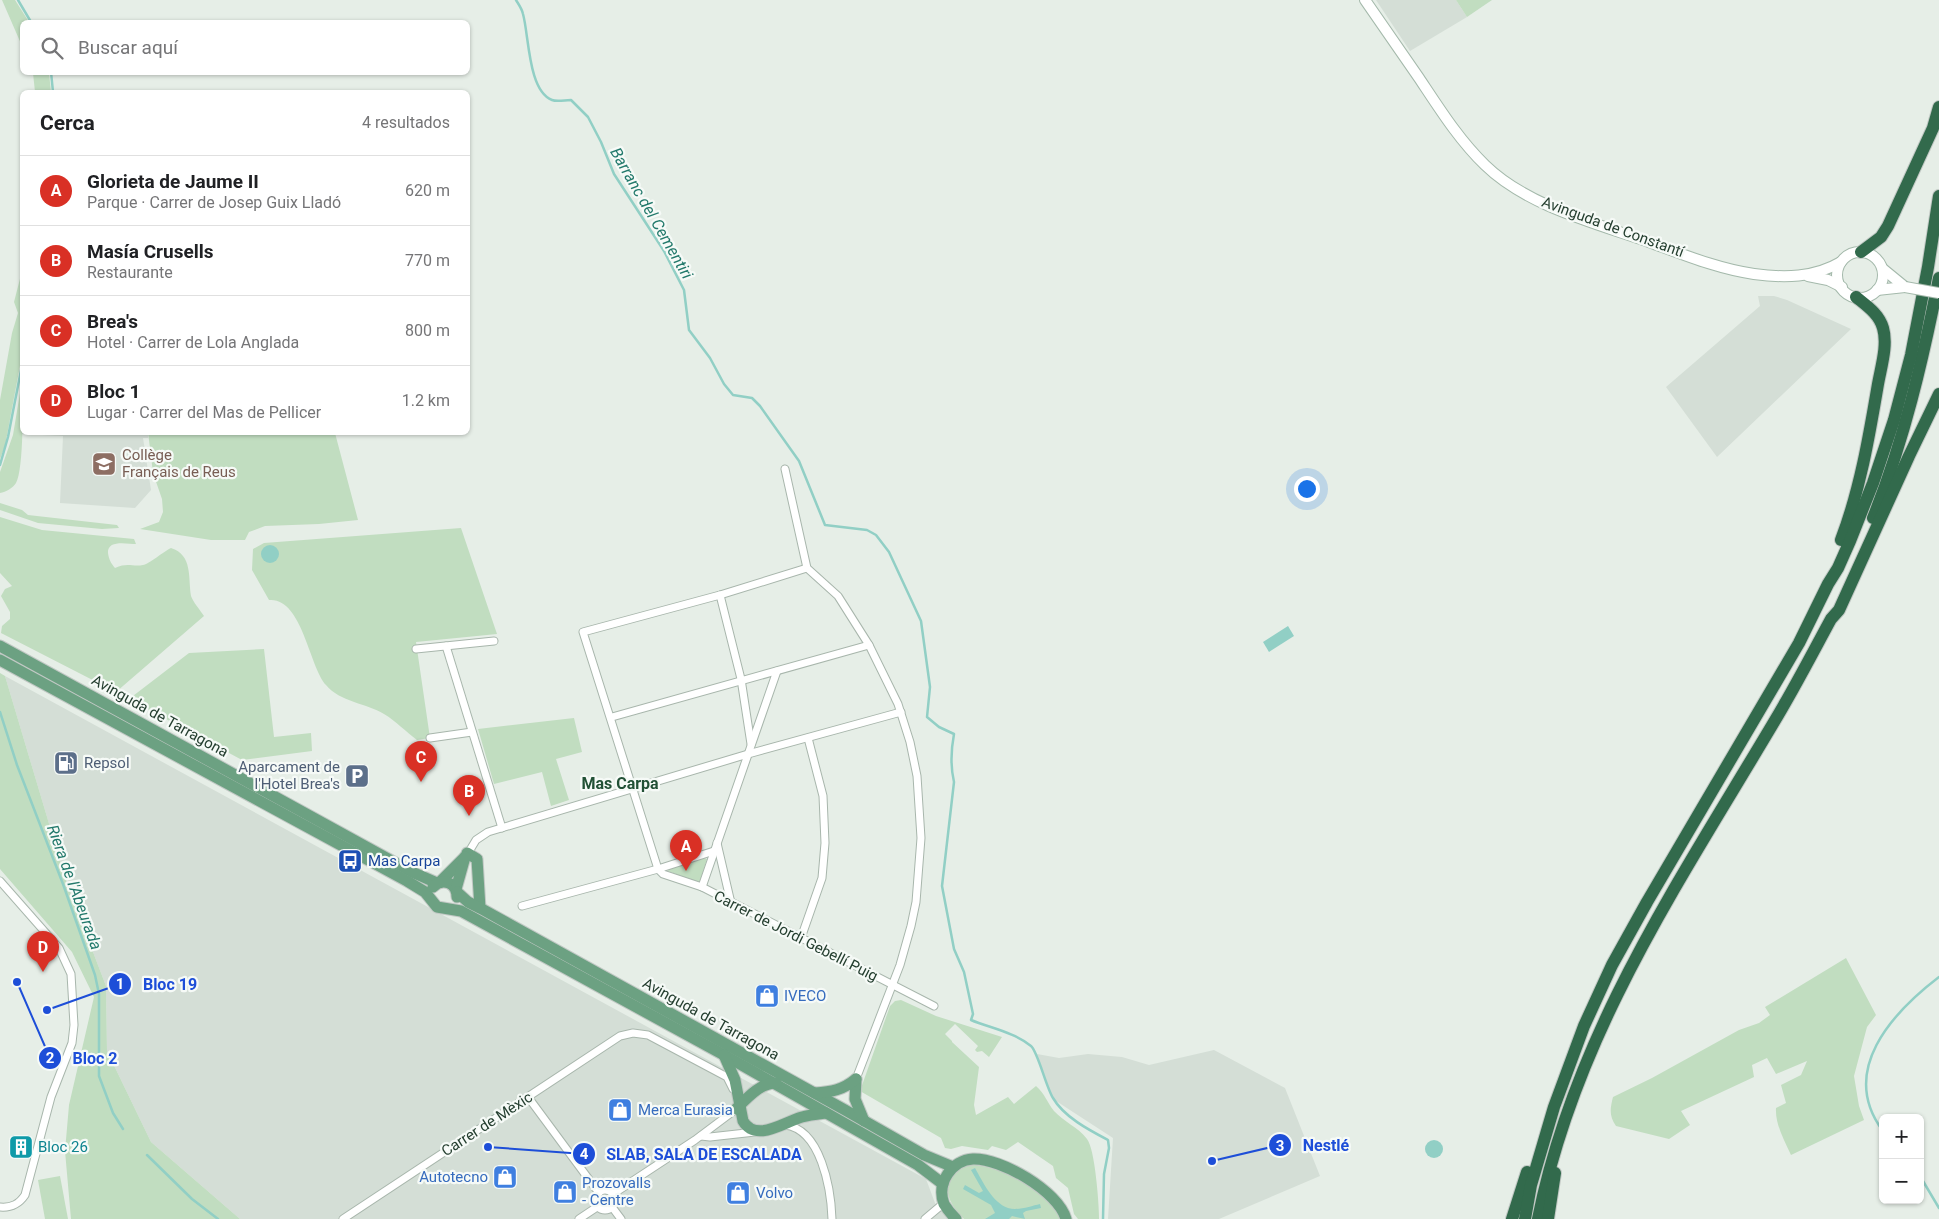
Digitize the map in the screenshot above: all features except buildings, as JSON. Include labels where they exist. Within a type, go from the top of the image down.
[{"type":"highway","points":[[1861,252],[1881,237],[1888,226],[1933,128],[1939,107]]},
{"type":"highway","points":[[1525,1219],[1531,1185],[1554,1107],[1584,1026],[1612,965],[1799,643],[1850,542],[1873,483],[1894,420],[1913,345],[1939,196]]},
{"type":"highway","points":[[1831,620],[1835,605],[1885,488],[1925,351],[1939,278]]},
{"type":"highway","points":[[1828,584],[1861,474],[1885,339],[1881,320],[1856,297]]},
{"type":"highway","points":[[1538,1219],[1544,1190],[1570,1106],[1589,1056],[1620,988],[1641,946],[1838,610],[1859,569],[1909,456],[1939,394]]},
{"type":"highway","points":[[1512,1219],[1548,1105],[1573,1040],[1584,1026]]},
{"type":"highway","points":[[1548,1219],[1556,1167],[1555,1156]]},
{"type":"main road","name":"Avinguda de Constantí","points":[[1365,0],[1462,139],[1486,166],[1515,187],[1563,212],[1709,263],[1752,273],[1802,276]]},
{"type":"main road","points":[[1802,276],[1824,271],[1842,262],[1847,256],[1861,252],[1875,257],[1883,270],[1905,287]]},
{"type":"main road","points":[[1842,262],[1838,276],[1842,287]]},
{"type":"main road","points":[[1877,290],[1881,284],[1883,270]]},
{"type":"main road","points":[[1802,276],[1828,280],[1856,297],[1864,297],[1877,290],[1905,287],[1939,293]]},
{"type":"main road","name":"Avinguda de Tarragona","points":[[0,646],[412,872],[439,883]]},
{"type":"main road","name":"Avinguda de Tarragona","points":[[0,660],[405,880],[425,892],[431,899]]},
{"type":"main road","points":[[466,855],[455,903],[448,908],[437,907],[431,899],[431,890],[466,855]]},
{"type":"main road","points":[[466,855],[477,859],[480,908]]},
{"type":"main road","points":[[439,883],[449,883],[457,890]]},
{"type":"main road","name":"Avinguda de Tarragona","points":[[457,890],[468,902],[924,1155],[953,1166]]},
{"type":"main road","name":"Avinguda de Tarragona","points":[[448,908],[461,911],[724,1055],[918,1165],[943,1184]]},
{"type":"main road","points":[[724,1055],[736,1080],[738,1105],[743,1121],[751,1129],[764,1131],[803,1117],[826,1112]]},
{"type":"main road","points":[[738,1105],[754,1092],[773,1083],[786,1084],[803,1092],[815,1093],[833,1092],[856,1079]]},
{"type":"main road","points":[[856,1079],[855,1099],[865,1121]]},
{"type":"main road","points":[[954,1219],[944,1203],[943,1184],[953,1166],[971,1159],[1005,1167],[1045,1191],[1057,1202],[1066,1219]]},
{"type":"street","points":[[785,469],[807,568],[838,596],[869,645],[901,712],[917,776],[921,838],[916,902],[906,946],[856,1079]]},
{"type":"street","points":[[658,868],[632,789],[612,717],[583,632],[720,595],[807,568]]},
{"type":"street","points":[[720,595],[741,680],[750,750]]},
{"type":"street","points":[[416,649],[494,641]]},
{"type":"street","points":[[612,717],[869,645]]},
{"type":"street","points":[[446,646],[502,828]]},
{"type":"street","points":[[702,887],[777,671]]},
{"type":"street","points":[[466,855],[476,840],[488,832],[632,789],[750,750],[808,738],[901,712]]},
{"type":"street","points":[[430,738],[472,732]]},
{"type":"street","points":[[801,938],[822,878],[825,843],[823,796],[808,738]]},
{"type":"street","points":[[717,842],[731,903]]},
{"type":"street","points":[[522,906],[714,851]]},
{"type":"street","name":"Carrer de Jordi Gebellí Puig","points":[[658,868],[663,874],[702,887],[934,1006]]},
{"type":"street","points":[[0,881],[59,948],[70,974],[74,1025],[72,1043],[51,1097],[25,1195],[19,1204],[5,1208],[0,1207]]},
{"type":"street","name":"Carrer de Mèxic","points":[[343,1219],[620,1036],[633,1033],[648,1035],[727,1077],[738,1105]]},
{"type":"street","points":[[528,1097],[599,1192]]},
{"type":"street","points":[[613,1194],[701,1136],[738,1105]]},
{"type":"street","points":[[782,1125],[792,1126],[801,1130],[816,1150],[828,1184],[832,1219]]},
{"type":"street","points":[[701,1136],[710,1137],[764,1131]]},
{"type":"street","points":[[612,1207],[603,1210],[597,1207],[595,1199],[599,1192],[605,1190],[613,1194]]},
{"type":"street","points":[[612,1207],[614,1202],[613,1194]]},
{"type":"street","points":[[925,1219],[944,1203]]},
{"type":"street","points":[[579,1219],[597,1207]]},
{"type":"street","points":[[612,1207],[620,1219]]},
{"type":"shaded area","points":[[1376,0],[1456,0],[1467,17],[1410,51]]},
{"type":"shaded area","points":[[1758,296],[1774,296],[1787,300],[1851,329],[1717,457],[1666,387],[1760,306]]},
{"type":"shaded area","name":"Collège Français de Reus","points":[[42,435],[148,435],[148,438],[143,438],[151,490],[135,508],[60,503],[63,436]]},
{"type":"shaded area","points":[[5,676],[926,1179],[935,1203],[950,1219],[240,1219],[151,1142],[107,1051],[106,986],[67,884]]},
{"type":"shaded area","points":[[1214,1050],[1285,1088],[1320,1176],[1219,1219],[1108,1219],[1113,1138],[1053,1099],[1037,1054],[1059,1058],[1088,1054],[1122,1057],[1149,1065]]},
{"type":"green space","points":[[2,0],[15,0],[28,20],[20,20],[20,41]]},
{"type":"green space","points":[[1456,0],[1492,0],[1467,17]]},
{"type":"green space","points":[[33,75],[49,75],[51,90],[35,90]]},
{"type":"green space","points":[[20,279],[20,366],[5,446],[0,459],[0,400],[12,333],[18,313],[14,302]]},
{"type":"green space","points":[[20,393],[20,435],[22,435],[19,475],[13,487],[0,493],[0,472],[13,435]]},
{"type":"green space","points":[[148,435],[336,435],[358,520],[265,526],[249,532],[245,540],[211,540],[140,529],[159,522],[163,512],[162,499],[153,473]]},
{"type":"green space","points":[[0,503],[22,510],[28,515],[117,525],[119,528],[102,529],[38,523],[0,510]]},
{"type":"green space","points":[[0,517],[42,530],[134,539],[136,544],[119,543],[114,544],[109,549],[109,558],[115,568],[123,565],[146,564],[171,548],[178,551],[183,556],[188,568],[191,596],[204,616],[116,692],[1,633],[2,626],[10,619],[10,612],[1,596],[5,589],[12,586],[0,573]]},
{"type":"green space","points":[[461,528],[497,634],[416,642],[430,738],[417,740],[384,714],[338,695],[326,685],[320,676],[297,621],[289,609],[280,602],[269,600],[252,570],[253,549],[264,543]]},
{"type":"green space","points":[[264,649],[274,737],[311,733],[312,751],[242,760],[129,699],[189,653]]},
{"type":"green space","points":[[0,673],[5,676],[67,884],[106,986],[107,1051],[151,1142],[240,1219],[71,1219],[65,1151],[69,1105],[94,997],[72,952],[0,869]]},
{"type":"green space","points":[[574,718],[582,752],[556,759],[569,800],[551,806],[542,772],[494,784],[478,729]]},
{"type":"green space","points":[[704,858],[707,859],[700,881],[697,882],[668,871],[670,867]]},
{"type":"green space","points":[[1846,958],[1876,1015],[1867,1027],[1854,1076],[1859,1106],[1864,1120],[1791,1155],[1778,1126],[1776,1108],[1786,1103],[1781,1085],[1801,1075],[1807,1061],[1776,1074],[1767,1058],[1752,1065],[1754,1077],[1681,1111],[1690,1125],[1669,1139],[1616,1126],[1611,1112],[1613,1097],[1652,1078],[1739,1030],[1759,1023],[1770,1015],[1765,1007]]},
{"type":"green space","points":[[901,1000],[936,1016],[1002,1037],[989,1057],[982,1051],[977,1052],[975,1050],[978,1046],[955,1024],[945,1034],[979,1067],[974,1105],[976,1115],[1008,1097],[1014,1104],[1036,1086],[1054,1111],[1083,1135],[1090,1145],[1096,1177],[1099,1219],[1078,1219],[1074,1214],[1068,1188],[1056,1178],[1053,1166],[1018,1142],[1006,1150],[992,1146],[988,1150],[962,1146],[951,1149],[945,1148],[941,1138],[860,1091],[890,1006],[895,1001]]},
{"type":"green space","points":[[970,1164],[997,1170],[1022,1181],[1045,1197],[1061,1219],[964,1219],[952,1204],[948,1196],[948,1188],[953,1174]]},
{"type":"green space","points":[[60,1176],[68,1219],[45,1219],[38,1180]]},
{"type":"water","points":[[270,545],[276,548],[279,554],[276,560],[270,563],[264,560],[261,554],[264,548]]},
{"type":"water","points":[[1288,626],[1294,636],[1269,652],[1263,642]]},
{"type":"water","points":[[1434,1140],[1440,1143],[1443,1149],[1440,1155],[1434,1158],[1428,1155],[1425,1149],[1428,1143]]},
{"type":"water","points":[[975,1168],[988,1191],[1002,1205],[1016,1209],[1040,1204],[1041,1208],[1023,1213],[1025,1219],[1012,1216],[1009,1219],[985,1219],[995,1213],[991,1205],[963,1189],[965,1185],[979,1193],[983,1191],[971,1170]]},
{"type":"waterway","name":"Riera de l'Abeurada","points":[[18,0],[30,20]]},
{"type":"waterway","name":"Barranc del Cementiri","points":[[516,0],[523,12],[531,61],[538,86],[544,95],[552,100],[571,100],[588,117],[614,174],[664,251],[684,290],[689,330],[710,358],[724,384],[733,395],[752,398],[760,406],[799,461],[825,525],[867,530],[876,535],[889,552],[921,621],[930,687],[927,717],[939,727],[954,734],[951,758],[954,782],[942,886],[954,949],[964,972],[973,1014],[971,1020],[1010,1034],[1031,1046],[1050,1093],[1058,1105],[1078,1122],[1108,1140],[1109,1148],[1104,1174],[1103,1219]]},
{"type":"waterway","name":"Riera de l'Abeurada","points":[[51,75],[53,90]]},
{"type":"waterway","name":"Riera de l'Abeurada","points":[[0,465],[8,437],[20,375]]},
{"type":"waterway","name":"Riera de l'Abeurada","points":[[0,712],[17,765],[63,884],[95,975],[99,994],[99,1076],[113,1113],[123,1129]]},
{"type":"waterway","points":[[1879,1124],[1871,1109],[1866,1087],[1869,1065],[1876,1045],[1904,1008],[1939,977]]},
{"type":"waterway","name":"Riera de l'Abeurada","points":[[147,1155],[192,1199],[218,1219]]},
{"type":"waterway","points":[[1924,1183],[1939,1208]]},
{"type":"place","name":"Collège Français de Reus","points":[[104,464]]},
{"type":"place","name":"Repsol","points":[[66,763]]},
{"type":"place","name":"Aparcament de l'Hotel Brea's","points":[[357,776]]},
{"type":"place","name":"Brea's","points":[[421,782]]},
{"type":"place","name":"Masía Crusells","points":[[469,816]]},
{"type":"place","name":"Mas Carpa","points":[[350,861]]},
{"type":"place","name":"Glorieta de Jaume II","points":[[686,871]]},
{"type":"place","name":"Bloc 1","points":[[43,972]]},
{"type":"place","name":"Bloc 2","points":[[17,982]]},
{"type":"place","name":"IVECO","points":[[767,996]]},
{"type":"place","name":"Bloc 19","points":[[47,1010]]},
{"type":"place","name":"Merca Eurasia","points":[[620,1110]]},
{"type":"place","name":"Bloc 26","points":[[21,1147]]},
{"type":"place","name":"SLAB, SALA DE ESCALADA","points":[[488,1147]]},
{"type":"place","name":"Nestlé","points":[[1212,1161]]},
{"type":"place","name":"Autotecno","points":[[505,1177]]},
{"type":"place","name":"Prozovalls - Centre","points":[[565,1192]]},
{"type":"place","name":"Volvo","points":[[738,1193]]},
{"type":"district","name":"Mas Carpa","points":[[620,783]]}]
